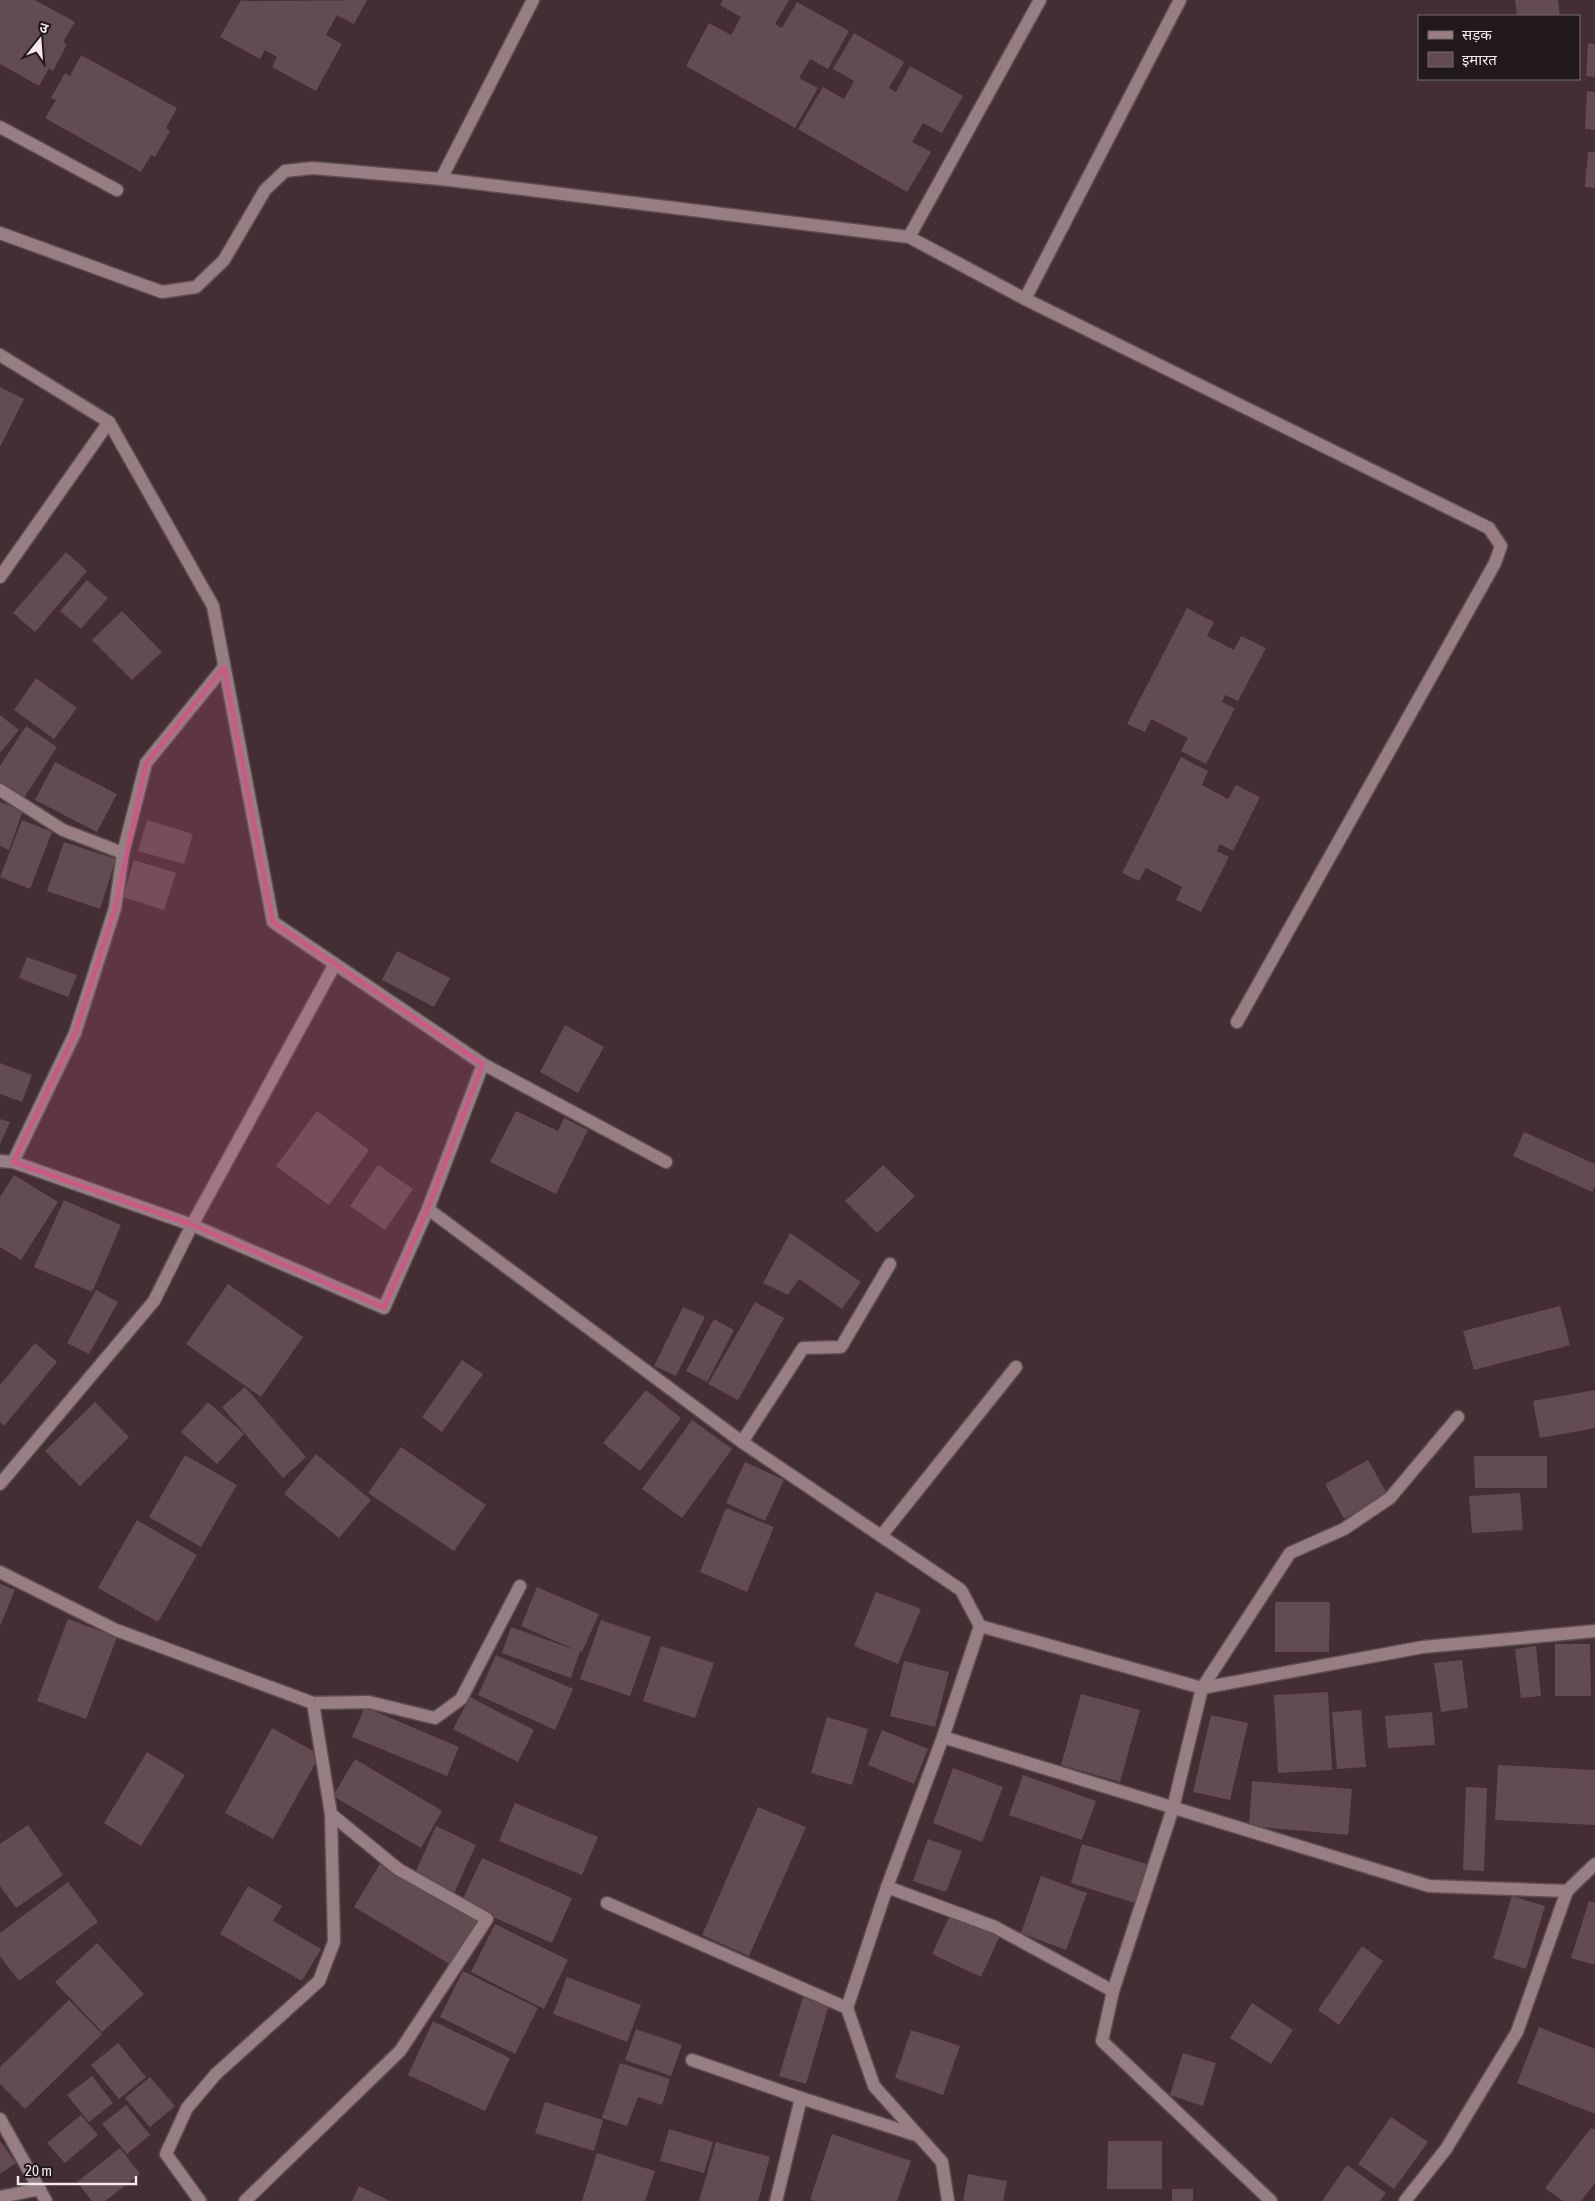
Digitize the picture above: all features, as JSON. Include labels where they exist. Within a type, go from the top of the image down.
[{"type":"street","points":[[441,179],[533,0]]},
{"type":"street","points":[[909,238],[1040,0]]},
{"type":"street","points":[[1025,299],[1180,0]]},
{"type":"street","points":[[0,127],[117,190]]},
{"type":"street","points":[[0,233],[162,292],[196,287],[224,260],[265,190],[285,171],[313,168],[441,179],[909,238],[1025,299],[1489,528],[1501,546],[1496,563],[1237,1022]]},
{"type":"street","points":[[0,355],[109,422],[214,606],[273,922],[483,1064],[666,1162]]},
{"type":"street","points":[[0,577],[109,422]]},
{"type":"street","points":[[13,1162],[75,1033],[115,908],[124,853],[146,764],[224,667]]},
{"type":"street","points":[[0,790],[63,830],[124,853]]},
{"type":"street","points":[[0,1484],[154,1301],[192,1225],[335,964]]},
{"type":"street","points":[[0,1161],[13,1162],[192,1225],[384,1308],[428,1209],[483,1064]]},
{"type":"street","points":[[428,1209],[742,1442],[961,1590],[980,1626],[944,1737],[887,1887],[847,2008],[874,2086],[942,2162],[948,2201]]},
{"type":"street","points":[[742,1442],[803,1348],[841,1347],[890,1264]]},
{"type":"street","points":[[882,1536],[1016,1367]]},
{"type":"street","points":[[1271,2201],[1102,2041],[1112,1991],[1173,1808],[1202,1688],[1290,1553],[1344,1529],[1390,1498],[1458,1418]]},
{"type":"street","points":[[0,1572],[116,1630],[313,1703],[370,1702],[436,1718],[462,1699],[520,1586]]},
{"type":"street","points":[[980,1626],[1202,1688],[1423,1647],[1595,1632]]},
{"type":"street","points":[[200,2201],[166,2154],[187,2108],[216,2074],[319,1981],[334,1942],[331,1814],[313,1703]]},
{"type":"street","points":[[944,1737],[1429,1886],[1567,1890]]},
{"type":"street","points":[[245,2201],[400,2051],[488,1919],[398,1869],[331,1814]]},
{"type":"street","points":[[1405,2201],[1446,2149],[1517,2032],[1567,1890],[1595,1864]]},
{"type":"street","points":[[887,1887],[995,1927],[1112,1991]]},
{"type":"street","points":[[608,1903],[847,2008]]},
{"type":"street","points":[[692,2060],[916,2135]]},
{"type":"street","points":[[776,2201],[801,2098]]},
{"type":"street","points":[[0,2119],[46,2201]]},
{"type":"street","points":[[0,2197],[40,2189]]},
{"type":"highlighted area","points":[[224,667],[273,922],[483,1064],[428,1209],[384,1308],[192,1225],[13,1162],[75,1033],[115,908],[146,763]]},
{"type":"building","points":[[0,0],[35,0],[75,22],[63,42],[67,44],[53,71],[49,68],[39,86],[0,64]]},
{"type":"building","points":[[241,0],[367,0],[354,24],[337,15],[326,35],[342,44],[316,91],[272,67],[277,57],[265,50],[260,59],[220,37]]},
{"type":"building","points":[[723,0],[789,0],[775,24],[782,28],[797,2],[849,31],[828,69],[810,59],[799,78],[818,88],[795,128],[686,66],[709,23],[731,35],[741,17],[720,5]]},
{"type":"building","points":[[1515,0],[1558,0],[1560,15],[1517,15]]},
{"type":"building","points":[[854,33],[904,62],[889,88],[896,92],[910,66],[963,96],[942,133],[923,123],[912,142],[931,152],[907,192],[798,129],[823,87],[844,99],[854,81],[833,69]]},
{"type":"building","points":[[1588,43],[1595,44],[1595,77],[1586,76]]},
{"type":"building","points":[[81,55],[177,108],[166,128],[170,131],[155,157],[151,155],[141,172],[45,118],[56,100],[51,98],[65,73],[70,76]]},
{"type":"building","points":[[1587,91],[1595,92],[1595,130],[1585,129]]},
{"type":"building","points":[[1588,152],[1595,152],[1595,188],[1585,187]]},
{"type":"building","points":[[0,387],[24,399],[0,447]]},
{"type":"building","points":[[66,552],[87,571],[35,632],[13,613]]},
{"type":"building","points":[[87,580],[108,598],[81,629],[60,611]]},
{"type":"building","points":[[1187,608],[1214,622],[1207,636],[1234,650],[1241,636],[1266,648],[1238,701],[1225,695],[1222,702],[1235,708],[1206,764],[1181,751],[1188,738],[1151,719],[1145,732],[1127,724]]},
{"type":"building","points":[[122,611],[162,652],[132,680],[92,640]]},
{"type":"building","points":[[36,678],[77,708],[54,739],[14,710]]},
{"type":"building","points":[[0,715],[19,730],[0,753]]},
{"type":"building","points":[[26,726],[57,747],[24,798],[0,783],[0,766]]},
{"type":"building","points":[[1181,757],[1208,771],[1202,785],[1228,799],[1236,785],[1260,797],[1233,851],[1220,844],[1217,851],[1229,857],[1201,912],[1176,900],[1182,887],[1146,868],[1139,881],[1122,873]]},
{"type":"building","points":[[55,762],[117,794],[97,832],[35,800]]},
{"type":"building","points":[[0,802],[23,810],[9,850],[0,846]]},
{"type":"building","points":[[22,820],[52,832],[30,889],[0,877]]},
{"type":"building","points":[[147,820],[193,834],[184,864],[138,851]]},
{"type":"building","points":[[64,842],[116,859],[100,909],[47,891]]},
{"type":"building","points":[[134,860],[176,873],[164,910],[123,897]]},
{"type":"building","points":[[397,951],[450,978],[434,1007],[382,980]]},
{"type":"building","points":[[27,957],[77,975],[68,997],[19,978]]},
{"type":"building","points":[[565,1025],[604,1047],[578,1093],[540,1072]]},
{"type":"building","points":[[0,1063],[32,1075],[22,1102],[0,1094]]},
{"type":"building","points":[[317,1111],[369,1150],[329,1205],[276,1166]]},
{"type":"building","points":[[516,1111],[558,1131],[564,1118],[588,1130],[556,1194],[490,1162]]},
{"type":"building","points":[[0,1119],[10,1122],[0,1144]]},
{"type":"building","points":[[1524,1132],[1595,1164],[1595,1186],[1592,1192],[1513,1156]]},
{"type":"building","points":[[378,1165],[413,1189],[385,1230],[350,1206]]},
{"type":"building","points":[[883,1165],[915,1196],[877,1233],[845,1201]]},
{"type":"building","points":[[14,1175],[58,1202],[21,1260],[0,1247],[0,1197]]},
{"type":"building","points":[[64,1200],[121,1225],[92,1292],[34,1267]]},
{"type":"building","points":[[790,1233],[861,1282],[842,1309],[799,1279],[788,1295],[763,1283]]},
{"type":"building","points":[[228,1284],[303,1337],[261,1397],[186,1344]]},
{"type":"building","points":[[96,1290],[118,1302],[89,1354],[67,1343]]},
{"type":"building","points":[[755,1302],[784,1318],[738,1400],[708,1384]]},
{"type":"building","points":[[1560,1306],[1570,1345],[1474,1370],[1463,1331]]},
{"type":"building","points":[[683,1307],[705,1317],[676,1376],[654,1366]]},
{"type":"building","points":[[714,1319],[734,1330],[707,1382],[686,1371]]},
{"type":"building","points":[[35,1343],[57,1362],[4,1426],[0,1422],[0,1385]]},
{"type":"building","points":[[462,1360],[483,1374],[442,1432],[422,1417]]},
{"type":"building","points":[[245,1387],[306,1457],[283,1478],[222,1407]]},
{"type":"building","points":[[646,1390],[681,1418],[640,1471],[603,1443]]},
{"type":"building","points":[[1595,1390],[1595,1428],[1540,1438],[1533,1401]]},
{"type":"building","points":[[95,1402],[129,1437],[80,1486],[45,1451]]},
{"type":"building","points":[[208,1402],[244,1434],[217,1464],[181,1432]]},
{"type":"building","points":[[692,1420],[732,1449],[682,1518],[642,1489]]},
{"type":"building","points":[[401,1447],[486,1505],[454,1551],[368,1493]]},
{"type":"building","points":[[316,1454],[371,1500],[339,1538],[284,1494]]},
{"type":"building","points":[[185,1455],[237,1485],[201,1547],[149,1517]]},
{"type":"building","points":[[1474,1456],[1547,1456],[1547,1488],[1475,1488]]},
{"type":"building","points":[[1368,1460],[1388,1495],[1344,1519],[1325,1484]]},
{"type":"building","points":[[745,1462],[784,1480],[765,1521],[726,1503]]},
{"type":"building","points":[[1520,1493],[1523,1530],[1472,1533],[1469,1496]]},
{"type":"building","points":[[726,1508],[774,1527],[747,1592],[700,1572]]},
{"type":"building","points":[[137,1520],[197,1555],[158,1622],[98,1588]]},
{"type":"building","points":[[0,1584],[15,1590],[0,1626]]},
{"type":"building","points":[[537,1587],[599,1614],[582,1652],[580,1651],[571,1678],[502,1653],[511,1627],[578,1651],[521,1626]]},
{"type":"building","points":[[876,1592],[921,1609],[898,1664],[854,1646]]},
{"type":"building","points":[[1275,1602],[1330,1602],[1329,1652],[1275,1652]]},
{"type":"building","points":[[68,1619],[117,1637],[86,1719],[37,1701]]},
{"type":"building","points":[[601,1620],[651,1637],[630,1696],[580,1679]]},
{"type":"building","points":[[1555,1644],[1590,1644],[1591,1696],[1555,1696]]},
{"type":"building","points":[[661,1646],[714,1663],[695,1718],[643,1701]]},
{"type":"building","points":[[1536,1646],[1541,1696],[1521,1698],[1515,1649]]},
{"type":"building","points":[[496,1655],[573,1689],[555,1730],[478,1695]]},
{"type":"building","points":[[1462,1660],[1468,1708],[1441,1712],[1434,1663]]},
{"type":"building","points":[[904,1661],[949,1672],[935,1727],[890,1716]]},
{"type":"building","points":[[1328,1692],[1332,1770],[1278,1773],[1274,1695]]},
{"type":"building","points":[[1081,1694],[1140,1710],[1120,1782],[1061,1765]]},
{"type":"building","points":[[470,1697],[534,1730],[518,1762],[453,1729]]},
{"type":"building","points":[[365,1707],[459,1747],[447,1776],[352,1737]]},
{"type":"building","points":[[1361,1710],[1366,1767],[1337,1769],[1332,1712]]},
{"type":"building","points":[[1432,1712],[1435,1745],[1388,1748],[1385,1716]]},
{"type":"building","points":[[1211,1715],[1248,1723],[1230,1800],[1193,1792]]},
{"type":"building","points":[[827,1717],[868,1729],[852,1785],[811,1773]]},
{"type":"building","points":[[272,1728],[320,1755],[273,1839],[225,1813]]},
{"type":"building","points":[[882,1730],[928,1749],[914,1784],[868,1765]]},
{"type":"building","points":[[147,1752],[185,1775],[141,1846],[104,1823]]},
{"type":"building","points":[[355,1759],[442,1811],[421,1848],[333,1796]]},
{"type":"building","points":[[1498,1765],[1595,1770],[1595,1825],[1495,1820]]},
{"type":"building","points":[[953,1768],[1003,1787],[982,1842],[933,1823]]},
{"type":"building","points":[[1023,1775],[1096,1801],[1082,1840],[1009,1815]]},
{"type":"building","points":[[1252,1781],[1352,1789],[1348,1835],[1249,1826]]},
{"type":"building","points":[[1466,1787],[1487,1788],[1484,1871],[1463,1870]]},
{"type":"building","points":[[515,1803],[598,1837],[582,1875],[499,1841]]},
{"type":"building","points":[[758,1807],[806,1827],[749,1956],[702,1935]]},
{"type":"building","points":[[28,1825],[63,1875],[16,1908],[0,1886],[0,1844]]},
{"type":"building","points":[[436,1826],[476,1845],[453,1895],[414,1876]]},
{"type":"building","points":[[928,1839],[962,1851],[946,1892],[913,1881]]},
{"type":"building","points":[[1082,1844],[1147,1864],[1135,1903],[1071,1883]]},
{"type":"building","points":[[482,1858],[572,1898],[552,1943],[461,1903]]},
{"type":"building","points":[[381,1862],[480,1921],[453,1966],[354,1907]]},
{"type":"building","points":[[1041,1876],[1087,1893],[1066,1950],[1021,1933]]},
{"type":"building","points":[[68,1882],[98,1922],[19,1981],[0,1956],[0,1933]]},
{"type":"building","points":[[248,1886],[282,1906],[273,1921],[321,1949],[302,1981],[220,1934]]},
{"type":"building","points":[[1512,1896],[1545,1906],[1526,1969],[1493,1958]]},
{"type":"building","points":[[1589,1901],[1595,1903],[1595,1965],[1571,1958]]},
{"type":"building","points":[[951,1913],[1000,1935],[981,1977],[932,1954]]},
{"type":"building","points":[[495,1924],[568,1960],[544,2009],[471,1972]]},
{"type":"building","points":[[97,1943],[144,1994],[102,2032],[55,1982]]},
{"type":"building","points":[[1362,1946],[1383,1961],[1339,2025],[1318,2010]]},
{"type":"building","points":[[463,1971],[538,2008],[515,2054],[440,2017]]},
{"type":"building","points":[[567,1977],[641,2005],[627,2042],[553,2014]]},
{"type":"building","points":[[803,1997],[829,2005],[806,2084],[779,2076]]},
{"type":"building","points":[[69,2000],[102,2034],[25,2109],[0,2084],[0,2067]]},
{"type":"building","points":[[1252,2003],[1293,2030],[1271,2064],[1230,2038]]},
{"type":"building","points":[[433,2021],[510,2058],[485,2111],[408,2075]]},
{"type":"building","points":[[1539,2027],[1595,2049],[1595,2114],[1517,2083]]},
{"type":"building","points":[[636,2029],[682,2045],[671,2076],[625,2060]]},
{"type":"building","points":[[911,2030],[960,2046],[943,2095],[895,2078]]},
{"type":"building","points":[[118,2043],[146,2077],[119,2099],[91,2065]]},
{"type":"building","points":[[1183,2053],[1216,2063],[1203,2106],[1170,2095]]},
{"type":"building","points":[[620,2063],[670,2079],[662,2105],[638,2097],[627,2126],[602,2118]]},
{"type":"building","points":[[92,2076],[113,2103],[89,2122],[67,2095]]},
{"type":"building","points":[[150,2077],[175,2106],[150,2127],[125,2098]]},
{"type":"building","points":[[545,2102],[603,2120],[594,2151],[535,2133]]},
{"type":"building","points":[[126,2105],[150,2135],[127,2154],[102,2124]]},
{"type":"building","points":[[81,2115],[98,2135],[65,2163],[47,2143]]},
{"type":"building","points":[[1391,2117],[1428,2142],[1394,2189],[1358,2164]]},
{"type":"building","points":[[1591,2128],[1595,2130],[1595,2183],[1581,2201],[1563,2201],[1545,2188]]},
{"type":"building","points":[[669,2129],[713,2142],[704,2173],[660,2161]]},
{"type":"building","points":[[832,2134],[911,2161],[897,2201],[815,2201],[810,2199]]},
{"type":"building","points":[[0,2141],[16,2163],[0,2174]]},
{"type":"building","points":[[1108,2141],[1162,2141],[1162,2189],[1107,2189]]},
{"type":"building","points":[[716,2142],[770,2157],[758,2201],[699,2201]]},
{"type":"building","points":[[120,2148],[140,2174],[105,2201],[92,2201],[77,2182]]},
{"type":"building","points":[[597,2153],[655,2171],[645,2201],[582,2201]]},
{"type":"building","points":[[1347,2165],[1386,2193],[1380,2201],[1322,2201]]},
{"type":"building","points":[[968,2174],[1007,2181],[1003,2201],[963,2201]]},
{"type":"building","points":[[359,2186],[390,2201],[352,2201]]},
{"type":"building","points":[[1172,2189],[1193,2189],[1193,2201],[1172,2201]]}]
